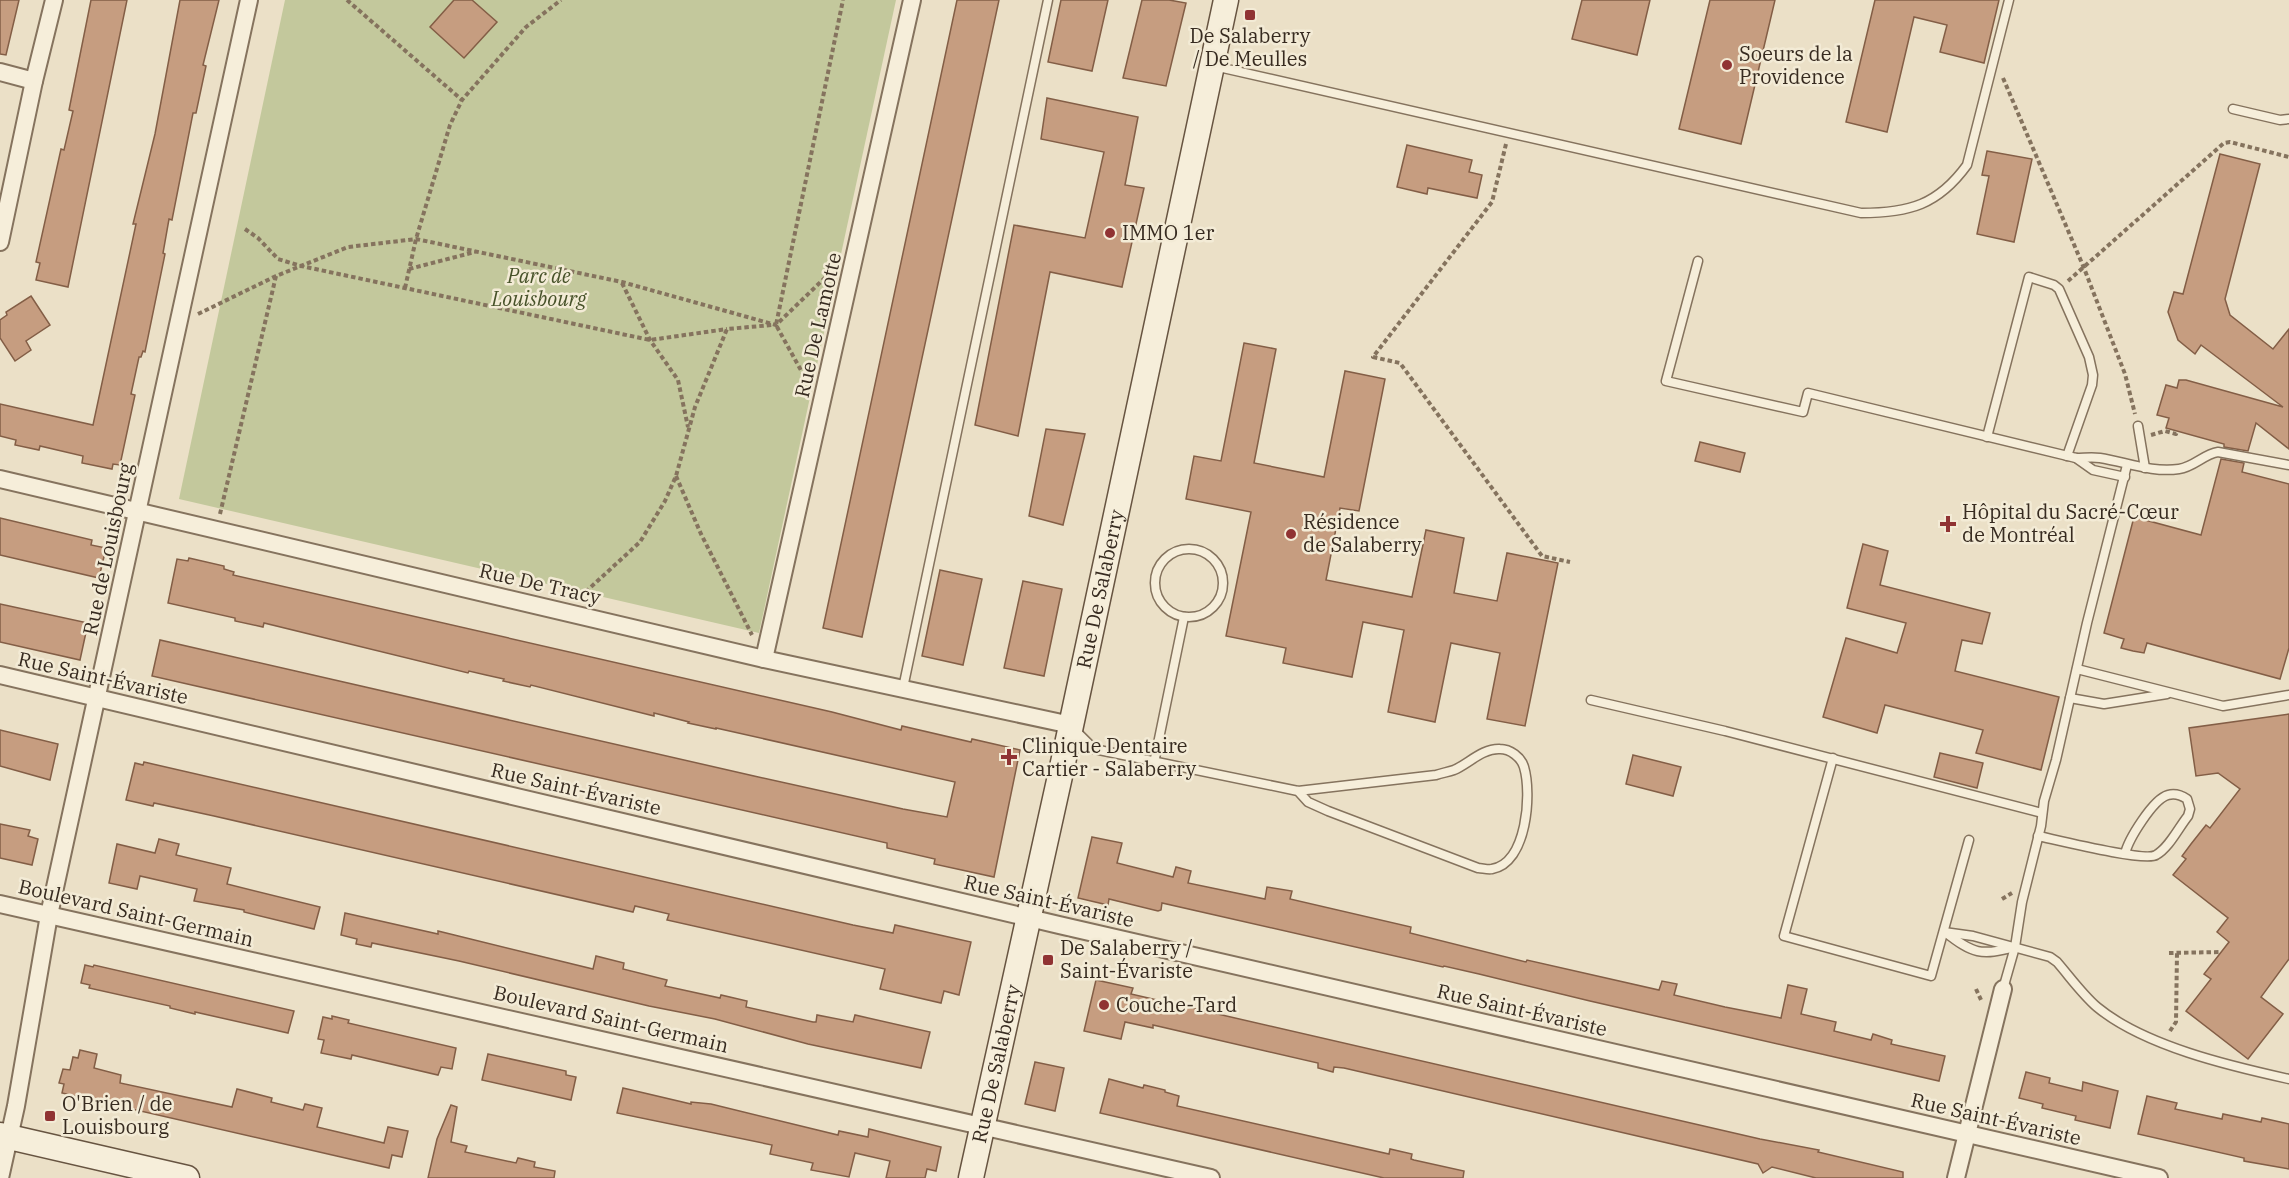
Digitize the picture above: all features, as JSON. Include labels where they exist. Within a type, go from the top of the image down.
[{"type":"main road","name":"Rue De Salaberry","points":[[971,1178],[1071,725],[1226,0]]},
{"type":"main road","points":[[5,1136],[188,1178]]},
{"type":"street","points":[[0,242],[34,81],[54,0]]},
{"type":"street","name":"Rue de Louisbourg","points":[[0,1178],[5,1136],[49,915],[249,0]]},
{"type":"street","name":"Rue De Lamotte","points":[[764,658],[912,0]]},
{"type":"street","points":[[0,72],[34,81]]},
{"type":"street","name":"Rue De Tracy","points":[[0,479],[764,658],[1071,725]]},
{"type":"street","name":"Rue Saint-Évariste","points":[[0,675],[1029,918],[2159,1178]]},
{"type":"street","name":"Boulevard Saint-Germain","points":[[0,904],[1211,1178]]},
{"type":"street","points":[[1956,1178],[2004,989]]},
{"type":"lane","points":[[903,688],[1048,0]]},
{"type":"lane","points":[[1211,66],[1861,213],[1890,213],[1914,208],[1934,200],[1960,176],[1967,165],[2009,0]]},
{"type":"lane","points":[[2233,109],[2280,120],[2289,118]]},
{"type":"lane","points":[[1698,261],[1666,381],[1803,412],[1808,393],[2071,457],[2099,458],[2145,468],[2179,469],[2193,465],[2209,454],[2218,452],[2289,465]]},
{"type":"lane","points":[[1987,437],[2029,277],[2054,285],[2059,289],[2091,363],[2092,386],[2071,457]]},
{"type":"lane","points":[[2138,426],[2145,468]]},
{"type":"lane","points":[[2071,457],[2093,470],[2125,477]]},
{"type":"lane","points":[[2004,989],[2015,947],[2022,902],[2042,813],[2127,465]]},
{"type":"lane","points":[[1196,550],[1215,561],[1223,583],[1221,594],[1207,612],[1196,617],[1185,617],[1165,608],[1158,599],[1155,578],[1158,568],[1165,559],[1174,553],[1196,550]]},
{"type":"lane","points":[[1154,763],[1185,617]]},
{"type":"lane","points":[[2077,669],[2223,706],[2289,695]]},
{"type":"lane","points":[[2070,698],[2104,704],[2172,693]]},
{"type":"lane","points":[[1591,700],[1833,758],[2042,813]]},
{"type":"lane","points":[[1071,725],[1094,749],[1298,791],[1436,775],[1454,770],[1485,752],[1498,748],[1518,756],[1524,767],[1526,815],[1516,851],[1509,860],[1492,869],[1478,868],[1328,811],[1308,802],[1298,791]]},
{"type":"lane","points":[[1833,758],[1784,936],[1932,976],[1969,840]]},
{"type":"lane","points":[[2038,836],[2125,854],[2149,858],[2157,855],[2188,816],[2190,809],[2187,799],[2175,795],[2161,799],[2130,839],[2125,854]]},
{"type":"lane","points":[[1944,932],[1964,948],[1990,954],[2015,947]]},
{"type":"lane","points":[[1944,932],[1973,936],[2050,957],[2095,1006],[2145,1035],[2224,1063],[2289,1079]]},
{"type":"path","points":[[347,0],[462,100]]},
{"type":"path","points":[[405,288],[416,238],[450,125],[462,100],[526,27],[561,0]]},
{"type":"path","points":[[821,408],[776,325],[843,0]]},
{"type":"path","points":[[1993,68],[2001,73],[2004,79],[2084,268],[2125,374],[2138,426]]},
{"type":"path","points":[[1508,135],[1491,202],[1373,357],[1400,363],[1542,556],[1570,562]]},
{"type":"path","points":[[2076,274],[2224,143],[2230,142],[2289,157]]},
{"type":"path","points":[[245,229],[258,238],[278,259],[301,266],[650,340],[727,329],[776,325],[857,246]]},
{"type":"path","points":[[178,324],[276,276],[348,247],[416,238],[622,282],[776,325]]},
{"type":"path","points":[[409,269],[478,251]]},
{"type":"path","points":[[216,530],[276,276]]},
{"type":"path","points":[[622,282],[650,340],[678,380],[688,428]]},
{"type":"path","points":[[565,612],[640,542],[665,501],[676,476],[688,428],[709,368],[727,329]]},
{"type":"path","points":[[2145,437],[2165,431],[2176,434],[2177,431]]},
{"type":"path","points":[[676,476],[706,544],[764,658]]},
{"type":"path","points":[[2169,953],[2221,952]]},
{"type":"path","points":[[2169,1032],[2176,1022],[2177,953]]},
{"type":"path","points":[[1976,989],[1982,1005]]},
{"type":"green space","name":"Parc de Louisbourg","points":[[285,0],[896,0],[759,633],[179,499]]},
{"type":"building","points":[[0,0],[19,0],[6,55],[0,54]]},
{"type":"building","points":[[91,0],[127,0],[68,287],[36,280],[40,263],[36,262],[61,149],[64,150],[73,111],[69,110]]},
{"type":"building","points":[[180,0],[219,0],[203,65],[206,66],[196,113],[193,113],[172,220],[169,219],[163,253],[165,254],[145,352],[143,351],[139,357],[131,394],[135,395],[120,465],[113,464],[112,469],[82,463],[83,456],[40,446],[39,450],[15,445],[16,440],[0,436],[0,404],[93,425],[136,224],[133,224],[155,134]]},
{"type":"building","points":[[454,0],[472,0],[497,22],[464,58],[430,27]]},
{"type":"building","points":[[957,0],[999,0],[862,637],[823,628]]},
{"type":"building","points":[[1061,0],[1108,0],[1092,71],[1048,62]]},
{"type":"building","points":[[1142,0],[1169,0],[1186,3],[1166,86],[1123,78]]},
{"type":"building","points":[[1582,0],[1650,0],[1637,55],[1572,39]]},
{"type":"building","name":"Soeurs de la Providence","points":[[1710,0],[1775,0],[1741,144],[1679,129]]},
{"type":"building","name":"Soeurs de la Providence","points":[[1875,0],[1999,0],[1984,63],[1940,52],[1947,25],[1914,17],[1887,132],[1846,122]]},
{"type":"building","points":[[1047,98],[1138,117],[1125,185],[1144,188],[1122,287],[1050,272],[1018,436],[975,425],[1014,225],[1085,238],[1104,152],[1041,139]]},
{"type":"building","points":[[1407,145],[1472,160],[1469,172],[1482,175],[1477,198],[1428,188],[1427,194],[1397,187]]},
{"type":"building","points":[[1987,151],[2032,159],[2014,242],[1977,234],[1989,176],[1982,175]]},
{"type":"building","points":[[2220,154],[2260,164],[2225,299],[2230,315],[2273,349],[2289,329],[2289,449],[2256,423],[2248,451],[2224,447],[2224,444],[2166,428],[2169,418],[2157,415],[2166,385],[2177,388],[2179,380],[2283,407],[2201,345],[2195,354],[2178,340],[2168,312],[2174,292],[2183,294]]},
{"type":"building","points":[[31,296],[50,325],[26,341],[31,350],[15,361],[0,338],[0,320],[7,315],[6,312]]},
{"type":"building","name":"Résidence de Salaberry","points":[[1244,343],[1276,349],[1254,463],[1324,477],[1345,371],[1385,379],[1359,511],[1340,508],[1326,580],[1412,597],[1426,530],[1464,538],[1454,593],[1497,601],[1507,553],[1558,563],[1525,726],[1487,719],[1500,653],[1451,643],[1435,722],[1388,712],[1404,630],[1363,622],[1352,677],[1283,663],[1286,648],[1226,636],[1251,512],[1186,499],[1194,456],[1221,461]]},
{"type":"building","points":[[1046,429],[1085,434],[1063,525],[1029,516]]},
{"type":"building","points":[[1700,442],[1745,453],[1740,472],[1695,461]]},
{"type":"building","points":[[2221,459],[2244,463],[2242,472],[2289,484],[2289,648],[2280,679],[2147,643],[2144,653],[2121,648],[2124,639],[2104,633],[2134,517],[2201,535]]},
{"type":"building","points":[[0,518],[92,540],[91,545],[106,548],[99,578],[0,555]]},
{"type":"building","points":[[1863,544],[1888,551],[1880,585],[1990,613],[1982,644],[1962,640],[1955,671],[2059,697],[2041,770],[1976,753],[1983,730],[1885,705],[1877,733],[1823,717],[1846,638],[1897,653],[1906,623],[1847,608]]},
{"type":"building","points":[[189,558],[224,566],[224,569],[234,572],[233,575],[832,712],[901,730],[902,726],[971,742],[972,739],[1020,750],[994,877],[934,864],[935,859],[887,848],[887,843],[152,676],[160,640],[754,776],[947,817],[955,782],[688,723],[654,713],[654,716],[264,623],[263,627],[235,621],[235,618],[168,603],[177,559],[188,561]]},
{"type":"building","points":[[940,570],[982,579],[963,665],[922,656]]},
{"type":"building","points":[[1023,581],[1062,589],[1044,676],[1004,668]]},
{"type":"building","points":[[0,604],[88,623],[80,660],[0,642]]},
{"type":"building","points":[[2289,714],[2289,959],[2261,997],[2283,1014],[2248,1059],[2186,1011],[2211,979],[2204,974],[2229,942],[2217,932],[2228,918],[2173,875],[2186,859],[2182,856],[2191,844],[2206,825],[2210,828],[2240,789],[2218,773],[2196,776],[2189,728]]},
{"type":"building","points":[[0,730],[58,744],[50,780],[0,766]]},
{"type":"building","points":[[1940,753],[1983,763],[1977,788],[1934,777]]},
{"type":"building","points":[[1633,755],[1681,767],[1673,796],[1626,784]]},
{"type":"building","points":[[144,762],[853,925],[893,933],[895,925],[971,942],[959,995],[944,991],[941,1003],[880,989],[885,969],[667,920],[669,914],[635,906],[633,912],[214,816],[154,803],[153,806],[126,800],[135,763],[143,765]]},
{"type":"building","points":[[0,824],[30,830],[28,836],[38,839],[32,865],[0,858]]},
{"type":"building","points":[[1092,837],[1122,843],[1117,863],[1173,877],[1176,867],[1191,871],[1188,883],[1265,899],[1267,887],[1292,891],[1290,899],[1411,927],[1410,933],[1526,962],[1527,960],[1659,990],[1662,981],[1677,984],[1674,995],[1725,1007],[1781,1018],[1788,985],[1807,989],[1801,1014],[1836,1022],[1834,1031],[1871,1040],[1873,1034],[1892,1040],[1891,1044],[1945,1056],[1939,1081],[1162,903],[1161,910],[1158,911],[1109,899],[1108,905],[1078,898]]},
{"type":"building","points":[[159,839],[179,844],[176,855],[231,868],[227,884],[320,907],[314,929],[244,912],[244,910],[194,901],[197,889],[140,876],[137,889],[109,883],[117,844],[155,853]]},
{"type":"building","points":[[345,913],[438,934],[438,931],[593,969],[596,956],[624,963],[623,969],[667,980],[665,986],[720,998],[721,995],[747,1001],[746,1007],[813,1022],[816,1022],[817,1015],[853,1022],[855,1015],[930,1032],[921,1068],[808,1044],[715,1019],[649,1006],[459,961],[372,943],[371,947],[356,944],[357,939],[341,935]]},
{"type":"building","points":[[85,965],[93,967],[94,965],[294,1011],[288,1033],[195,1012],[195,1014],[170,1008],[170,1006],[89,988],[90,985],[81,983]]},
{"type":"building","points":[[1096,980],[1133,988],[1131,994],[1760,1139],[1819,1150],[1818,1152],[1903,1172],[1903,1178],[1816,1178],[1772,1167],[1763,1173],[1758,1164],[1344,1068],[1334,1067],[1333,1072],[1318,1068],[1318,1063],[1153,1025],[1153,1028],[1125,1022],[1121,1039],[1084,1031]]},
{"type":"building","points":[[332,1016],[349,1020],[348,1023],[456,1048],[452,1069],[441,1067],[438,1075],[352,1055],[351,1059],[321,1053],[324,1040],[318,1039],[323,1017],[332,1019]]},
{"type":"building","points":[[80,1050],[97,1054],[94,1068],[121,1075],[120,1083],[232,1107],[237,1089],[272,1098],[271,1102],[303,1110],[305,1104],[322,1108],[317,1127],[384,1143],[388,1127],[408,1131],[402,1157],[392,1155],[389,1168],[62,1093],[64,1084],[59,1083],[63,1069],[70,1070],[73,1057],[78,1058]]},
{"type":"building","points":[[488,1054],[566,1071],[566,1075],[576,1077],[571,1100],[482,1080]]},
{"type":"building","points":[[1035,1062],[1064,1068],[1055,1111],[1025,1104]]},
{"type":"building","points":[[2026,1072],[2050,1078],[2049,1083],[2082,1091],[2083,1082],[2118,1091],[2110,1128],[2075,1120],[2076,1116],[2042,1108],[2043,1104],[2019,1098]]},
{"type":"building","points":[[1109,1079],[1143,1088],[1144,1085],[1165,1090],[1165,1092],[1179,1096],[1177,1106],[1389,1154],[1390,1149],[1412,1154],[1411,1159],[1414,1160],[1464,1171],[1463,1178],[1384,1178],[1100,1113]]},
{"type":"building","points":[[623,1088],[691,1104],[691,1102],[711,1104],[838,1135],[839,1131],[868,1137],[869,1129],[941,1147],[936,1171],[927,1169],[925,1178],[886,1178],[890,1161],[855,1153],[849,1177],[811,1170],[813,1163],[770,1154],[772,1145],[617,1113]]},
{"type":"building","points":[[2147,1096],[2177,1103],[2175,1109],[2222,1119],[2223,1114],[2261,1122],[2262,1118],[2289,1124],[2289,1169],[2244,1161],[2244,1158],[2138,1134]]},
{"type":"building","points":[[451,1105],[457,1107],[451,1142],[467,1146],[465,1152],[516,1163],[518,1158],[535,1162],[534,1167],[555,1171],[554,1178],[428,1178],[437,1139]]},
{"type":"place","name":"De Salaberry / De Meulles","points":[[1250,15]]},
{"type":"place","name":"Soeurs de la Providence","points":[[1727,65]]},
{"type":"place","name":"IMMO 1er","points":[[1110,233]]},
{"type":"place","name":"Hôpital du Sacré-Cœur de Montréal","points":[[1948,524]]},
{"type":"place","name":"Résidence de Salaberry","points":[[1291,534]]},
{"type":"place","name":"Clinique Dentaire Cartier - Salaberry","points":[[1009,757]]},
{"type":"place","name":"De Salaberry / Saint-Évariste","points":[[1048,960]]},
{"type":"place","name":"Couche-Tard","points":[[1104,1005]]},
{"type":"place","name":"O'Brien / de Louisbourg","points":[[50,1116]]}]
